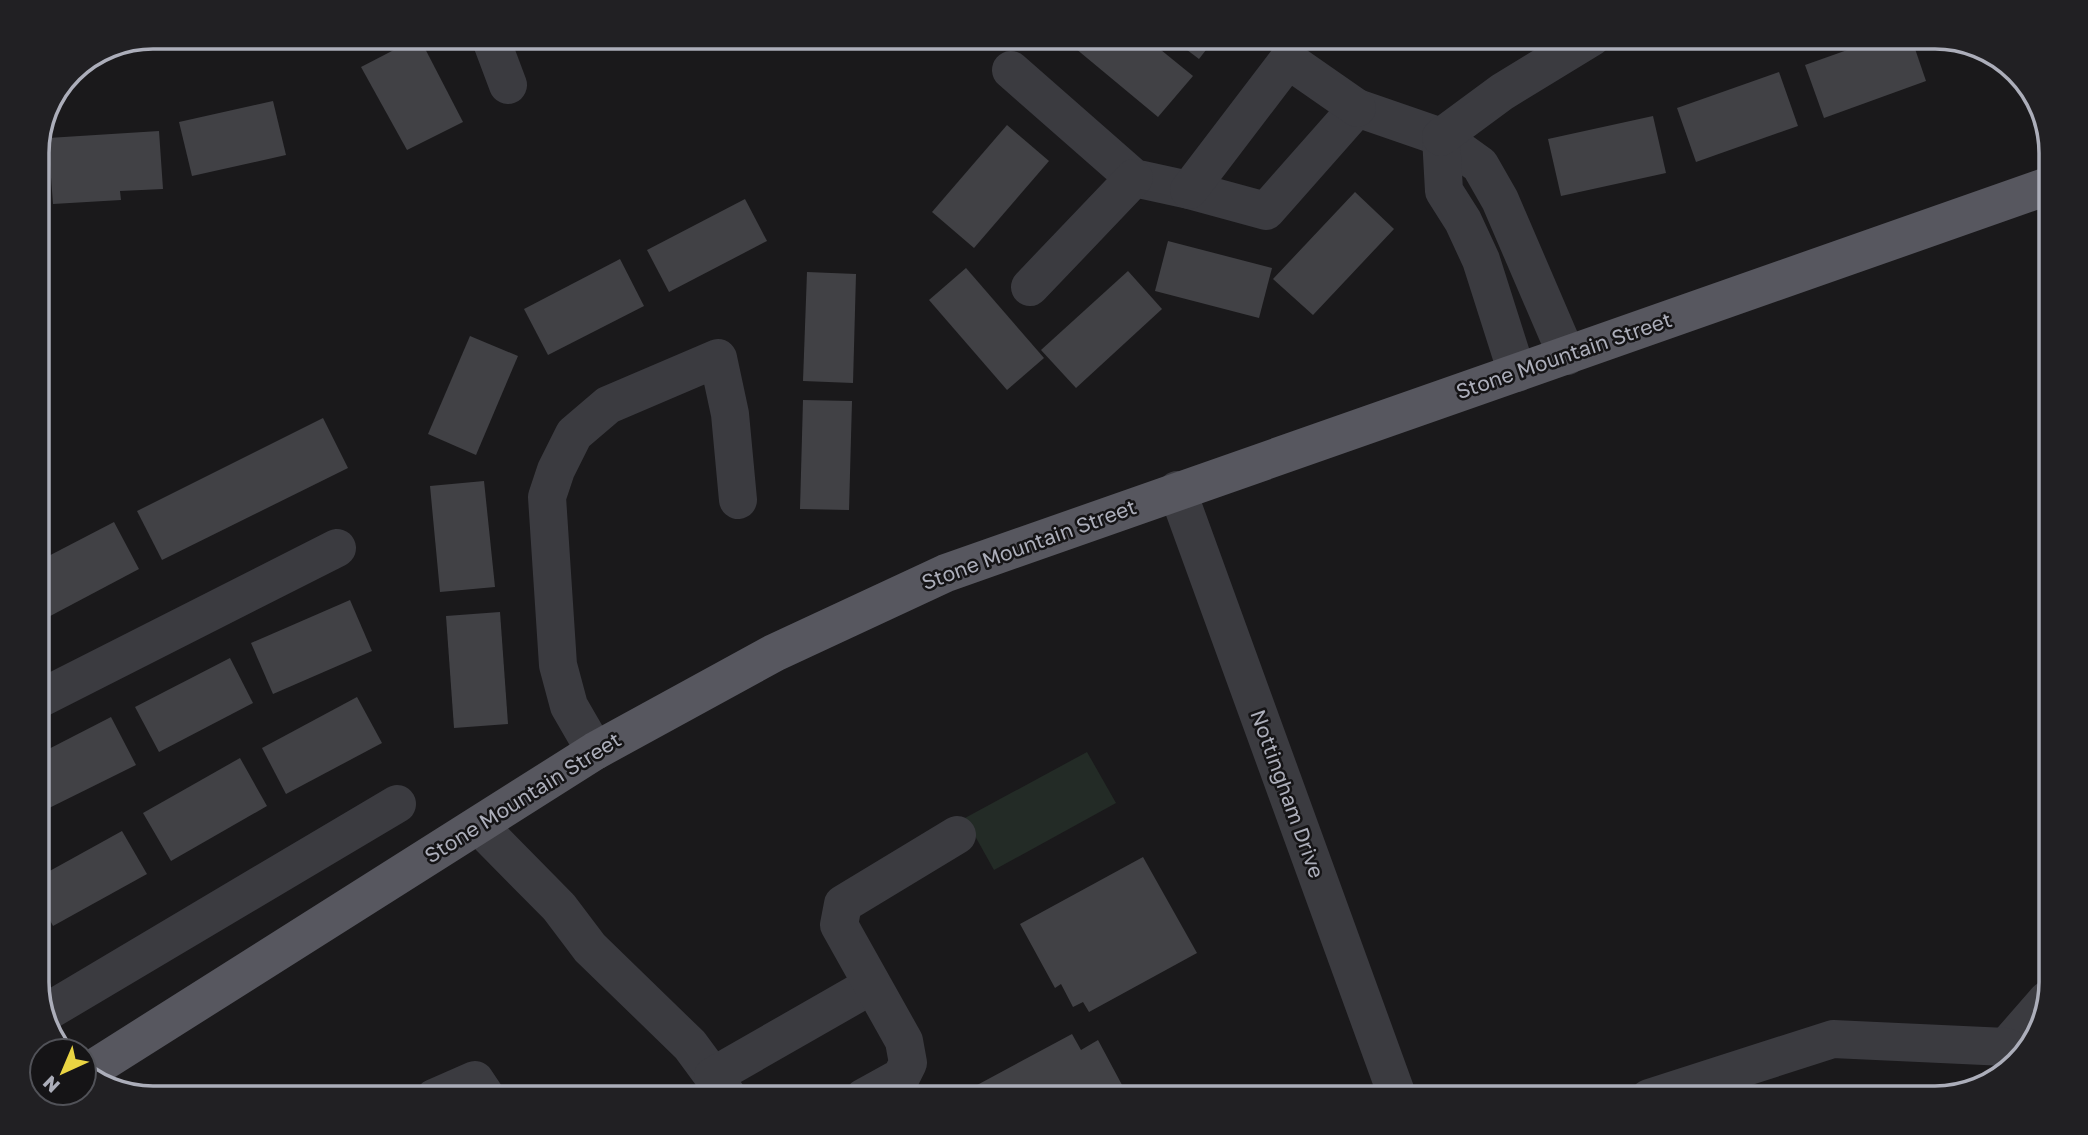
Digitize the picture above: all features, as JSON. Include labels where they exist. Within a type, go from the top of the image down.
[{"type":"main road","name":"Stone Mountain Street","points":[[98,1065],[594,751],[774,653],[946,573],[2039,189]]},
{"type":"street","points":[[494,49],[508,85]]},
{"type":"street","points":[[1441,137],[1503,92],[1572,49]]},
{"type":"street","points":[[1189,190],[1288,60],[1357,108],[1441,137],[1480,165],[1500,200],[1567,356]]},
{"type":"street","points":[[1010,70],[1134,178],[1266,211],[1357,108]]},
{"type":"street","points":[[1441,137],[1444,191],[1464,221],[1481,260],[1517,373]]},
{"type":"street","points":[[1030,287],[1134,178]]},
{"type":"street","points":[[594,751],[569,706],[558,665],[547,497],[556,470],[574,434],[608,405],[718,358],[730,414],[738,500]]},
{"type":"street","name":"Nottingham Drive","points":[[1177,490],[1394,1086]]},
{"type":"street","points":[[49,694],[337,548]]},
{"type":"street","points":[[53,1008],[397,804]]},
{"type":"street","points":[[479,826],[559,907],[590,948],[690,1045],[720,1086]]},
{"type":"street","points":[[885,1086],[901,1077],[908,1063],[904,1041],[839,925],[843,904],[957,835]]},
{"type":"street","points":[[722,1086],[872,985]]},
{"type":"street","points":[[1687,1086],[1833,1040],[2013,1051]]},
{"type":"street","points":[[461,1086],[475,1080],[479,1086]]},
{"type":"shaded area","points":[[1087,752],[1116,803],[994,870],[965,818]]},
{"type":"building","points":[[396,49],[425,49],[463,122],[407,150],[361,67]]},
{"type":"building","points":[[1076,49],[1160,49],[1193,76],[1158,117]]},
{"type":"building","points":[[1186,49],[1207,49],[1199,59]]},
{"type":"building","points":[[1850,49],[1915,49],[1926,81],[1824,118],[1805,65]]},
{"type":"building","points":[[1779,72],[1798,126],[1696,162],[1677,108]]},
{"type":"building","points":[[273,101],[286,155],[192,176],[179,122]]},
{"type":"building","points":[[1653,116],[1666,173],[1561,196],[1548,139]]},
{"type":"building","points":[[1007,125],[1049,161],[974,248],[932,212]]},
{"type":"building","points":[[159,131],[163,189],[120,191],[121,200],[53,204],[49,151],[51,138]]},
{"type":"building","points":[[1355,192],[1394,229],[1313,315],[1273,279]]},
{"type":"building","points":[[745,199],[767,241],[669,292],[647,250]]},
{"type":"building","points":[[1168,241],[1272,268],[1259,318],[1155,291]]},
{"type":"building","points":[[620,259],[644,306],[548,355],[524,309]]},
{"type":"building","points":[[966,268],[1044,358],[1007,390],[929,300]]},
{"type":"building","points":[[1128,271],[1162,309],[1076,388],[1041,350]]},
{"type":"building","points":[[807,272],[856,274],[853,383],[803,381]]},
{"type":"building","points":[[470,336],[518,356],[476,455],[428,434]]},
{"type":"building","points":[[803,400],[852,401],[849,510],[800,509]]},
{"type":"building","points":[[323,418],[348,468],[162,560],[137,511]]},
{"type":"building","points":[[484,481],[495,587],[440,592],[430,486]]},
{"type":"building","points":[[114,522],[139,569],[49,617],[49,556]]},
{"type":"building","points":[[350,600],[372,651],[273,694],[251,643]]},
{"type":"building","points":[[500,612],[508,724],[454,728],[446,616]]},
{"type":"building","points":[[230,658],[253,703],[159,752],[135,707]]},
{"type":"building","points":[[357,697],[382,743],[286,794],[262,748]]},
{"type":"building","points":[[111,717],[136,765],[49,808],[49,749]]},
{"type":"building","points":[[240,758],[267,806],[171,861],[143,813]]},
{"type":"building","points":[[122,831],[147,874],[53,926],[49,918],[49,871]]},
{"type":"building","points":[[1143,857],[1197,953],[1089,1012],[1083,1002],[1073,1007],[1061,984],[1055,988],[1020,924]]},
{"type":"building","points":[[1072,1034],[1081,1050],[1098,1040],[1123,1086],[975,1086]]}]
